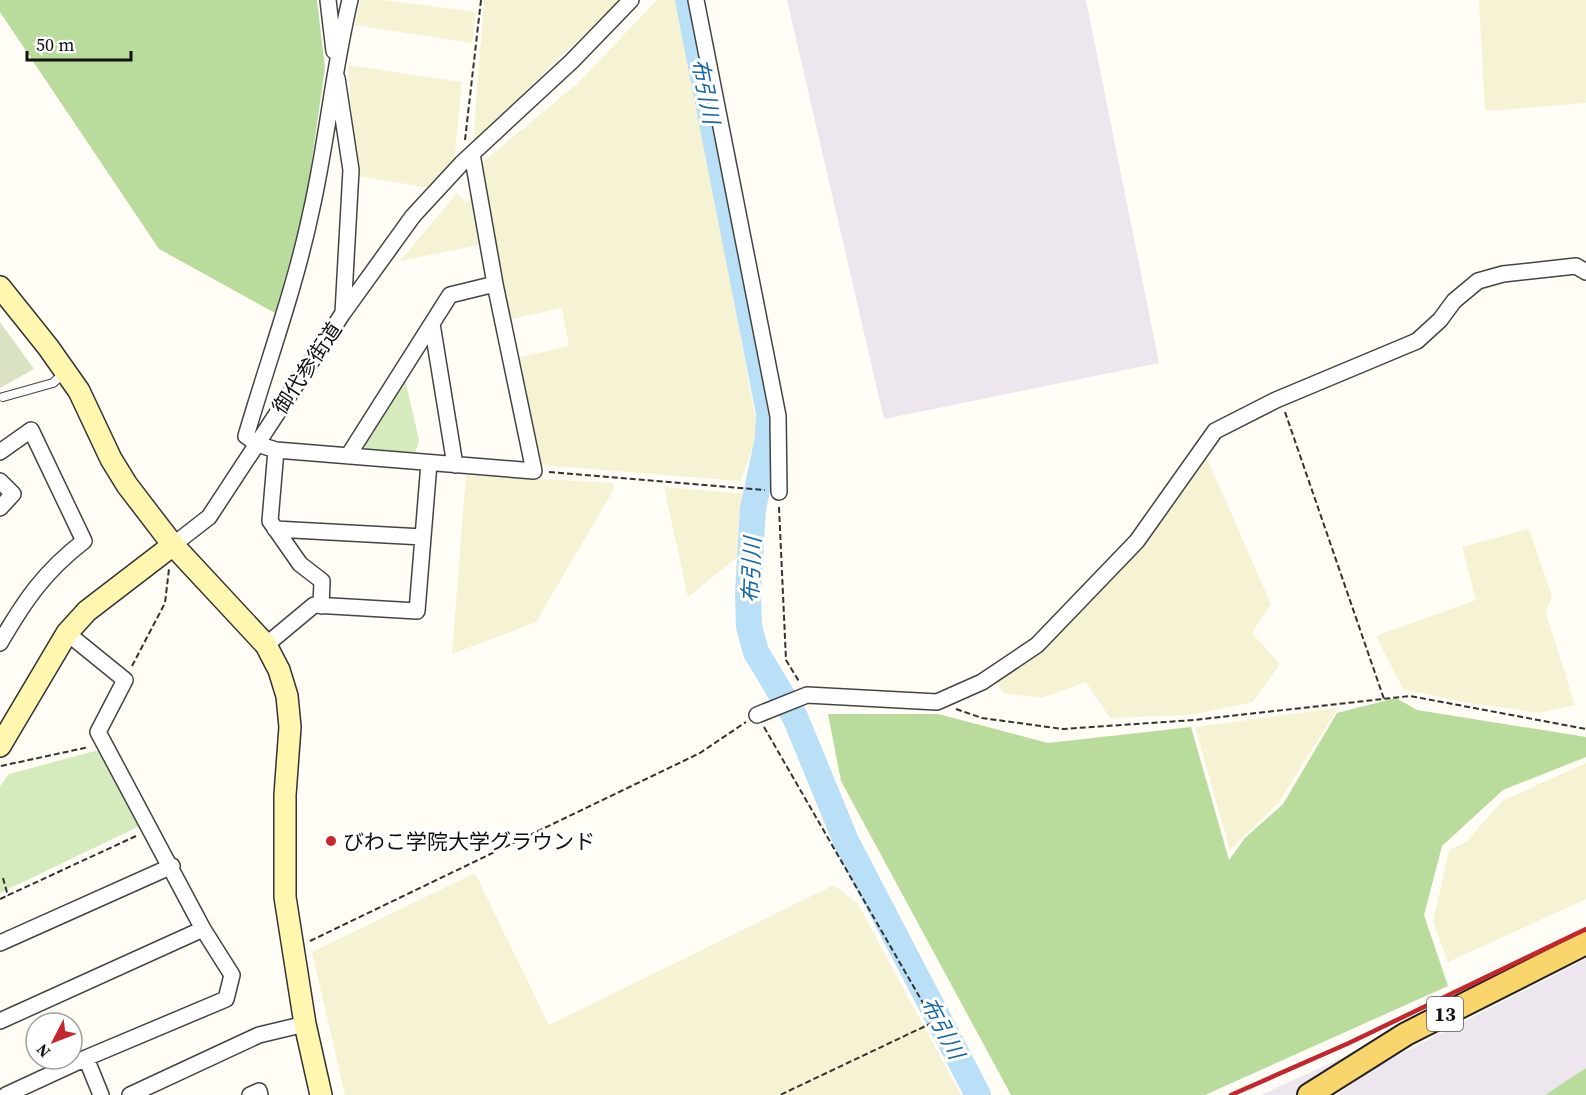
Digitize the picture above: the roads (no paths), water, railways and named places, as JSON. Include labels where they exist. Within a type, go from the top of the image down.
[{"type":"main road","name":"13","points":[[1310,1095],[1406,1034],[1586,943]]},
{"type":"street","points":[[328,0],[351,170],[343,313]]},
{"type":"street","points":[[350,0],[335,63],[312,211],[288,301],[246,436],[256,444],[276,450],[534,471],[467,159]]},
{"type":"street","name":"御代参街道","points":[[0,746],[67,633],[87,611],[209,517],[343,313],[413,216],[467,159],[572,60],[631,0]]},
{"type":"street","points":[[696,0],[778,416],[779,492]]},
{"type":"street","points":[[757,715],[803,697],[937,702],[982,682],[1037,645],[1137,540],[1215,431],[1280,398],[1417,341],[1440,320],[1454,301],[1478,281],[1503,274],[1576,266],[1586,272]]},
{"type":"street","points":[[348,456],[450,295],[495,284]]},
{"type":"street","points":[[0,287],[66,371],[122,476],[174,545],[266,645],[279,670],[287,696],[290,727],[284,864],[292,950],[321,1095]]},
{"type":"street","points":[[432,324],[456,465]]},
{"type":"street","points":[[0,452],[31,430],[84,541],[55,564],[19,610],[0,643]]},
{"type":"street","points":[[276,450],[270,521],[300,564],[322,581],[321,606]]},
{"type":"street","points":[[266,645],[314,605],[417,611],[429,463]]},
{"type":"street","points":[[0,481],[13,494],[0,508]]},
{"type":"street","points":[[275,529],[423,537]]},
{"type":"street","points":[[6,1095],[225,999],[232,975],[203,929],[172,866],[98,732],[125,680],[67,633]]},
{"type":"street","points":[[0,943],[172,866]]},
{"type":"street","points":[[0,1022],[203,929]]},
{"type":"street","points":[[130,1095],[259,1035],[305,1024]]},
{"type":"street","points":[[86,1058],[101,1095]]},
{"type":"street","points":[[250,1095],[259,1091],[260,1095]]},
{"type":"lane","points":[[3,397],[53,383],[66,371]]},
{"type":"waterway","name":"布引川","points":[[688,0],[769,413],[768,438],[753,509],[748,593],[749,626],[756,652],[795,717],[846,841],[978,1095]]},
{"type":"railway","points":[[1231,1095],[1349,1043],[1586,929]]},
{"type":"place","name":"びわこ学院大学グラウンド","points":[[331,841]]}]
